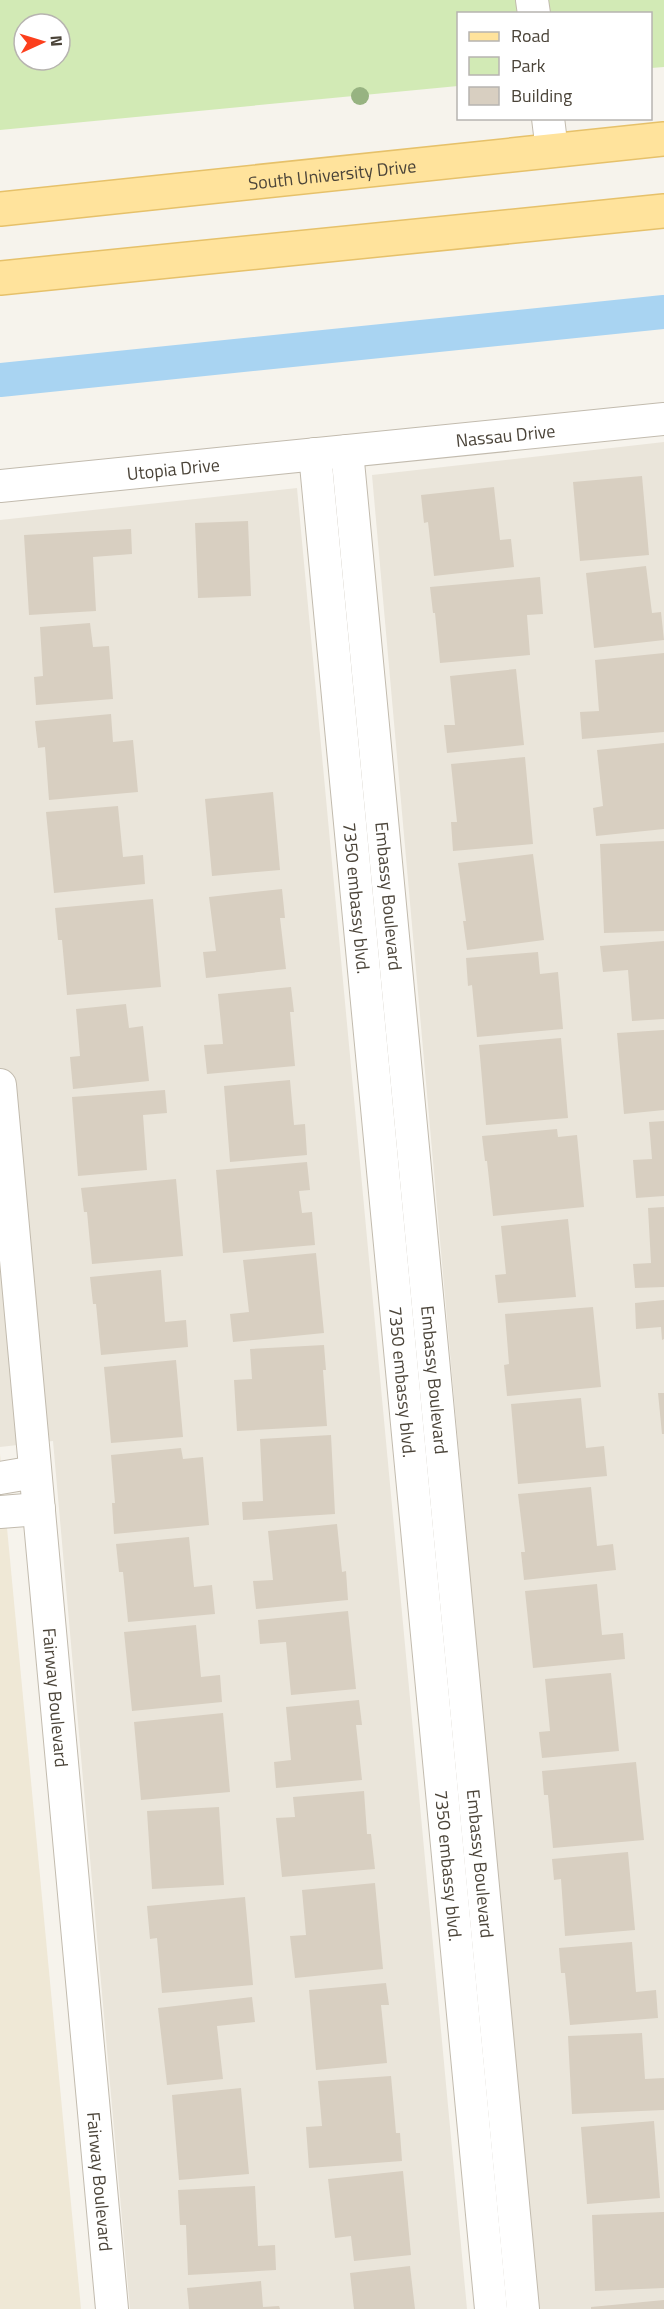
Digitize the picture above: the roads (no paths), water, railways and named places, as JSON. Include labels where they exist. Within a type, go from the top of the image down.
[{"type":"main road","name":"South University Drive","points":[[0,209],[664,139]]},
{"type":"main road","points":[[0,278],[664,211]]},
{"type":"street","points":[[548,120],[552,151]]},
{"type":"street","name":"Nassau Drive","points":[[347,451],[664,419]]},
{"type":"street","name":"Utopia Drive","points":[[0,486],[347,451]]},
{"type":"street","name":"Embassy Boulevard","points":[[347,451],[523,2309]]},
{"type":"street","name":"7350 embassy blvd.","points":[[315,454],[491,2309]]},
{"type":"street","name":"Fairway Boulevard","points":[[0,1085],[112,2309]]},
{"type":"street","points":[[0,1478],[35,1472]]},
{"type":"street","points":[[0,1512],[39,1509]]},
{"type":"waterway","points":[[0,380],[664,312]]}]
